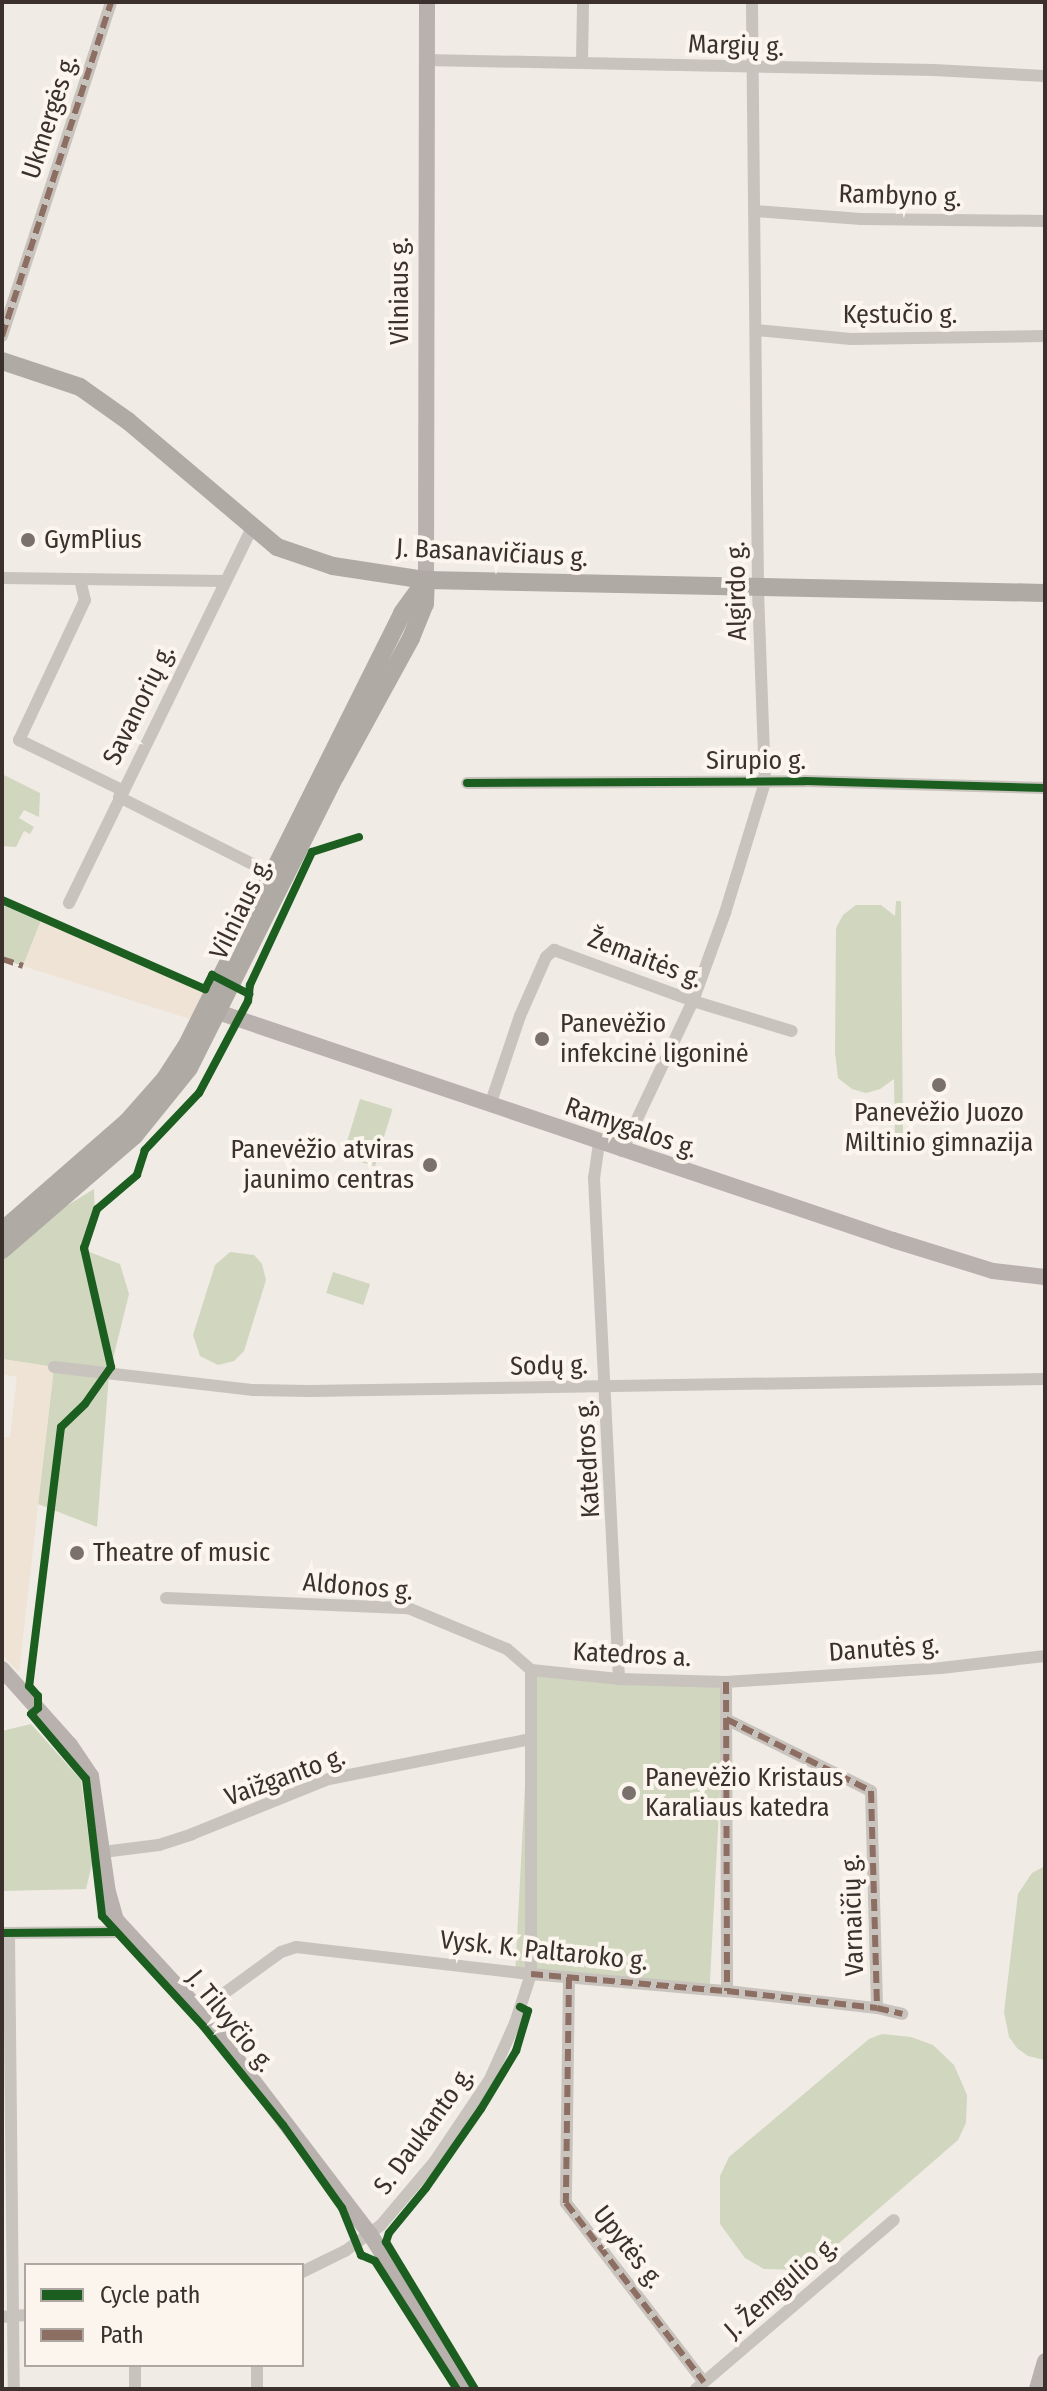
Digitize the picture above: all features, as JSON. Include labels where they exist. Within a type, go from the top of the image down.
[{"type":"highway","name":"J. Basanavičiaus g.","points":[[2,361],[55,377],[101,400],[252,528],[284,551],[310,561],[426,580],[1045,593]]},
{"type":"highway","name":"Vilniaus g.","points":[[2,1250],[145,1125],[189,1068],[212,1010],[402,613],[426,580]]},
{"type":"highway","name":"Vilniaus g.","points":[[2,1231],[102,1145],[153,1094],[212,1010]]},
{"type":"main road","name":"Vilniaus g.","points":[[426,580],[427,2]]},
{"type":"main road","name":"Ramygalos g.","points":[[212,1010],[622,1151],[993,1271],[1045,1277]]},
{"type":"main road","name":"J. Tilvyčio g.","points":[[2,1669],[70,1745],[91,1776],[111,1906],[125,1932],[200,2011],[370,2234],[467,2389]]},
{"type":"main road","points":[[1037,2389],[1045,2361]]},
{"type":"street","name":"Ukmergės g.","points":[[2,336],[111,2]]},
{"type":"street","points":[[582,62],[583,2]]},
{"type":"street","name":"Algirdo g.","points":[[622,1151],[693,1001],[725,913],[765,782],[758,589],[752,2]]},
{"type":"street","name":"Margių g.","points":[[426,60],[753,69],[929,70],[1045,76]]},
{"type":"street","name":"Rambyno g.","points":[[754,211],[861,219],[1045,221]]},
{"type":"street","name":"Kęstučio g.","points":[[756,330],[851,339],[1045,336]]},
{"type":"street","name":"Savanorių g.","points":[[69,903],[252,528]]},
{"type":"street","points":[[2,578],[225,581]]},
{"type":"street","points":[[80,579],[85,600],[19,740],[252,864]]},
{"type":"street","name":"Sirupio g.","points":[[467,783],[765,782],[1045,788]]},
{"type":"street","name":"Žemaitės g.","points":[[490,1105],[520,1016],[546,957],[554,950],[693,1001],[792,1031]]},
{"type":"street","name":"Katedros g.","points":[[599,1143],[594,1178],[619,1679]]},
{"type":"street","name":"Sodų g.","points":[[54,1367],[254,1390],[1045,1379]]},
{"type":"street","name":"Aldonos g.","points":[[166,1598],[408,1608],[507,1649],[531,1670]]},
{"type":"street","name":"Danutės g.","points":[[726,1682],[941,1668],[1045,1656]]},
{"type":"street","points":[[531,1670],[531,1974]]},
{"type":"street","name":"Katedros a.","points":[[531,1670],[619,1679],[726,1682],[727,1991]]},
{"type":"street","name":"Varnaičių g.","points":[[726,1719],[871,1791],[877,2008]]},
{"type":"street","name":"Vaižganto g.","points":[[103,1852],[170,1841],[247,1814],[329,1779],[531,1739]]},
{"type":"street","points":[[14,2389],[5,1933],[125,1932]]},
{"type":"street","name":"Vysk. K. Paltaroko g.","points":[[200,2011],[281,1952],[296,1947],[531,1974],[727,1991],[877,2008],[902,2014]]},
{"type":"street","name":"S. Daukanto g.","points":[[304,2271],[370,2234],[435,2161],[490,2079],[515,2023],[531,1974]]},
{"type":"street","name":"Upytės g.","points":[[569,1977],[566,2203],[700,2386]]},
{"type":"street","name":"J. Žemgulio g.","points":[[700,2386],[894,2220]]},
{"type":"street","points":[[135,2367],[135,2389]]},
{"type":"street","points":[[257,2367],[257,2389]]},
{"type":"green space","points":[[2,774],[40,793],[39,817],[24,810],[19,818],[34,827],[30,834],[24,831],[16,847],[2,846]]},
{"type":"green space","points":[[2,900],[42,918],[23,966],[2,959]]},
{"type":"green space","points":[[896,901],[901,901],[903,1140],[895,1140],[894,1079],[880,1089],[866,1093],[852,1089],[838,1078],[835,1053],[836,928],[843,915],[856,905],[881,905],[895,916]]},
{"type":"green space","points":[[360,1099],[393,1109],[375,1166],[342,1156]]},
{"type":"green space","points":[[94,1189],[95,1220],[87,1251],[120,1264],[129,1294],[109,1375],[97,1527],[38,1504],[54,1367],[2,1359],[2,1259],[58,1211]]},
{"type":"green space","points":[[230,1252],[254,1255],[262,1264],[266,1280],[244,1351],[234,1361],[218,1365],[200,1356],[193,1335],[215,1265]]},
{"type":"green space","points":[[333,1272],[370,1284],[363,1305],[326,1293]]},
{"type":"green space","points":[[531,1671],[726,1681],[710,1984],[515,1974]]},
{"type":"green space","points":[[31,1724],[81,1780],[92,1864],[86,1889],[2,1891],[2,1731]]},
{"type":"green space","points":[[1045,1866],[1045,2060],[1028,2056],[1017,2048],[1009,2037],[1004,2012],[1018,1894],[1032,1873]]},
{"type":"green space","points":[[882,2034],[911,2037],[933,2045],[954,2065],[967,2095],[966,2123],[958,2140],[808,2270],[764,2269],[745,2258],[720,2224],[720,2176],[729,2157],[869,2039]]},
{"type":"shaded area","points":[[42,918],[205,989],[190,1019],[23,966]]},
{"type":"shaded area","points":[[2,1359],[54,1367],[19,1672],[2,1655],[2,1443],[3,1437],[10,1437],[17,1377],[2,1374]]},
{"type":"marked path","points":[[2,336],[111,2]]},
{"type":"marked path","points":[[2,959],[23,966]]},
{"type":"marked path","points":[[726,1682],[727,1991]]},
{"type":"marked path","points":[[726,1719],[871,1791],[877,2008]]},
{"type":"marked path","points":[[531,1974],[727,1991],[877,2008],[902,2014]]},
{"type":"marked path","points":[[569,1977],[566,2203],[704,2382]]},
{"type":"cycle path","points":[[467,783],[805,781],[1045,788]]},
{"type":"cycle path","points":[[359,837],[312,852],[250,985],[248,1001],[199,1093],[145,1150],[137,1175],[97,1209],[84,1248],[111,1367],[85,1404],[61,1427],[29,1686],[38,1696],[38,1708],[31,1714],[86,1779],[102,1916],[203,2026],[283,2125],[342,2208],[361,2255],[375,2261],[457,2389]]},
{"type":"cycle path","points":[[2,900],[205,989],[212,975],[249,994]]},
{"type":"cycle path","points":[[2,1933],[115,1932]]},
{"type":"cycle path","points":[[475,2389],[386,2242],[389,2233],[426,2188],[481,2109],[516,2051],[528,2011],[520,2007]]},
{"type":"place","name":"GymPlius","points":[[28,540]]},
{"type":"place","name":"Panevėžio infekcinė ligoninė","points":[[542,1039]]},
{"type":"place","name":"Panevėžio Juozo Miltinio gimnazija","points":[[939,1085]]},
{"type":"place","name":"Panevėžio atviras jaunimo centras","points":[[430,1165]]},
{"type":"place","name":"Theatre of music","points":[[77,1553]]},
{"type":"place","name":"Panevėžio Kristaus Karaliaus katedra","points":[[629,1793]]}]
